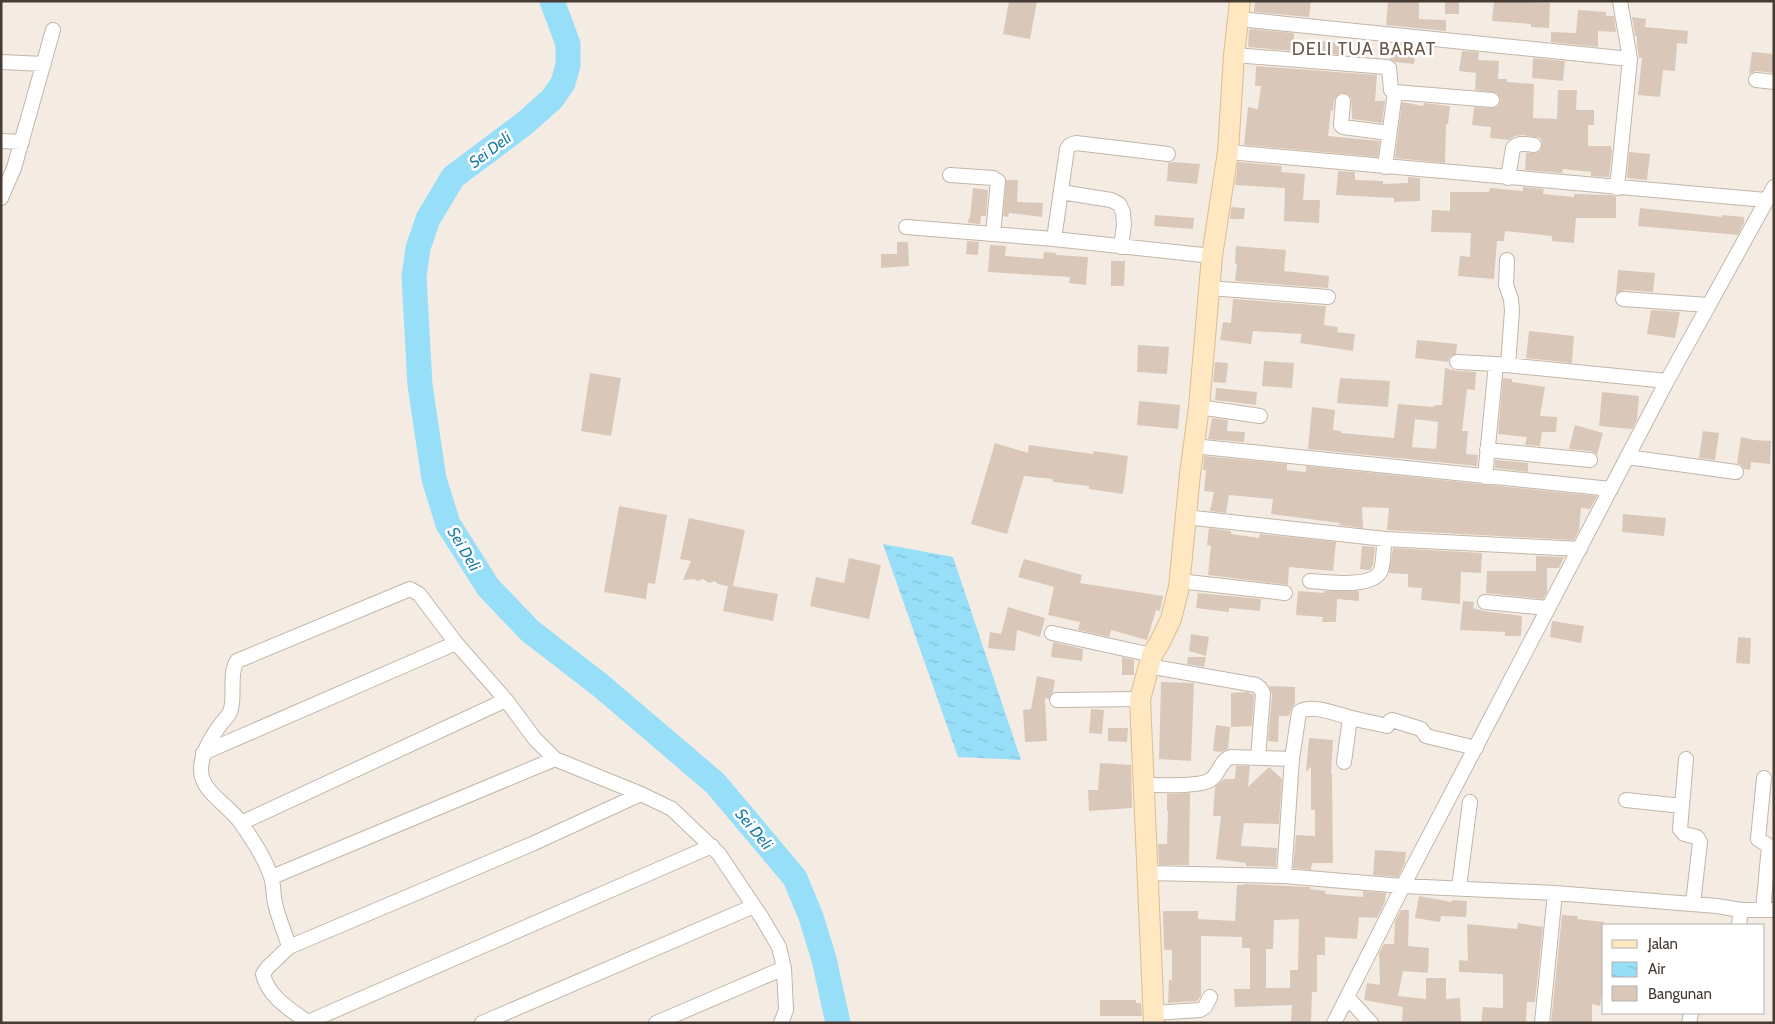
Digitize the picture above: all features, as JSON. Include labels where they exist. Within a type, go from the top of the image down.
[{"type":"main road","points":[[1154,1018],[1140,699],[1150,661],[1170,619],[1179,581],[1193,446],[1199,407],[1212,256],[1228,152],[1234,55],[1239,10]]},
{"type":"street","points":[[1617,188],[1630,59],[1620,1]]},
{"type":"street","points":[[1239,10],[1630,59]]},
{"type":"street","points":[[1,198],[14,168],[53,30]]},
{"type":"street","points":[[1234,55],[1387,67],[1389,68],[1391,90],[1395,92],[1492,100]]},
{"type":"street","points":[[1,62],[44,64]]},
{"type":"street","points":[[1756,80],[1774,82]]},
{"type":"street","points":[[1385,167],[1395,92]]},
{"type":"street","points":[[1343,101],[1341,124],[1343,127],[1389,132]]},
{"type":"street","points":[[1,141],[22,142]]},
{"type":"street","points":[[1054,239],[1067,149],[1073,144],[1168,154]]},
{"type":"street","points":[[1508,178],[1513,148],[1519,144],[1534,145]]},
{"type":"street","points":[[1228,152],[1766,200]]},
{"type":"street","points":[[950,175],[993,178],[998,181],[993,234]]},
{"type":"street","points":[[1334,1023],[1548,608],[1708,305],[1774,186]]},
{"type":"street","points":[[1061,192],[1111,200],[1119,204],[1123,212],[1124,225],[1121,247]]},
{"type":"street","points":[[906,227],[1054,239],[1212,256]]},
{"type":"street","points":[[1485,477],[1487,450],[1512,311],[1512,299],[1506,284],[1507,260]]},
{"type":"street","points":[[1209,288],[1328,297]]},
{"type":"street","points":[[1623,299],[1708,305]]},
{"type":"street","points":[[1457,362],[1667,382]]},
{"type":"street","points":[[1199,407],[1260,416]]},
{"type":"street","points":[[1193,446],[1611,489]]},
{"type":"street","points":[[1487,450],[1590,460]]},
{"type":"street","points":[[1628,456],[1736,472]]},
{"type":"street","points":[[1185,517],[1385,539],[1580,549]]},
{"type":"street","points":[[1310,581],[1349,584],[1369,580],[1377,576],[1380,571],[1385,539]]},
{"type":"street","points":[[1179,581],[1285,593]]},
{"type":"street","points":[[289,947],[275,903],[272,877],[241,822],[228,807],[211,793],[202,780],[203,753],[231,710],[234,685],[233,673],[237,661],[410,589],[419,594],[456,643],[506,700],[535,739],[554,759],[641,794],[672,810],[712,846],[754,906],[779,947],[784,968],[786,1010],[781,1023]]},
{"type":"street","points":[[1485,602],[1548,608]]},
{"type":"street","points":[[1052,633],[1150,661],[1260,688],[1263,693],[1258,758]]},
{"type":"street","points":[[203,753],[456,643]]},
{"type":"street","points":[[1057,700],[1140,699]]},
{"type":"street","points":[[241,822],[506,700]]},
{"type":"street","points":[[1284,876],[1292,759],[1299,712],[1307,708],[1339,713],[1350,718],[1387,726],[1390,720],[1392,720],[1422,729],[1426,736],[1476,748]]},
{"type":"street","points":[[1344,762],[1350,718]]},
{"type":"street","points":[[1144,785],[1207,782],[1217,774],[1226,758],[1292,759]]},
{"type":"street","points":[[272,877],[554,759]]},
{"type":"street","points":[[1686,759],[1681,833],[1697,836],[1700,842],[1693,904]]},
{"type":"street","points":[[1147,873],[1284,876],[1403,886],[1555,893],[1693,904],[1741,910],[1769,910],[1769,846],[1758,838],[1764,778]]},
{"type":"street","points":[[641,794],[532,844],[289,947],[263,974],[265,981],[276,998],[308,1022],[712,846]]},
{"type":"street","points":[[1626,800],[1682,806]]},
{"type":"street","points":[[1459,888],[1470,802]]},
{"type":"street","points":[[1542,1023],[1555,893]]},
{"type":"street","points":[[482,1023],[754,906]]},
{"type":"street","points":[[1739,924],[1741,910]]},
{"type":"street","points":[[656,1023],[784,968]]},
{"type":"street","points":[[1154,1018],[1200,1010],[1210,997]]},
{"type":"street","points":[[1347,997],[1371,1023]]},
{"type":"water","points":[[883,544],[953,557],[1021,760],[958,757]]},
{"type":"building","points":[[1009,1],[1037,1],[1030,39],[1003,34]]},
{"type":"building","points":[[1255,1],[1311,1],[1309,17],[1254,12]]},
{"type":"building","points":[[1388,1],[1419,1],[1419,19],[1446,20],[1446,31],[1386,25]]},
{"type":"building","points":[[1445,1],[1459,1],[1459,14],[1445,14]]},
{"type":"building","points":[[1494,1],[1550,3],[1549,28],[1531,27],[1531,24],[1492,21]]},
{"type":"building","points":[[1578,10],[1606,12],[1606,16],[1614,16],[1616,32],[1598,31],[1598,47],[1551,42],[1551,32],[1576,33]]},
{"type":"building","points":[[1632,17],[1646,19],[1645,27],[1688,31],[1687,44],[1677,43],[1675,71],[1663,70],[1660,97],[1638,95],[1642,58],[1639,58],[1637,36],[1635,36]]},
{"type":"building","points":[[1249,30],[1294,33],[1294,51],[1248,47]]},
{"type":"building","points":[[1318,41],[1344,44],[1343,55],[1316,53]]},
{"type":"building","points":[[1392,43],[1416,46],[1414,64],[1395,62],[1390,59]]},
{"type":"building","points":[[1462,51],[1479,52],[1478,60],[1499,61],[1498,79],[1507,79],[1507,82],[1534,84],[1533,118],[1557,119],[1558,90],[1577,90],[1576,110],[1594,110],[1594,125],[1588,125],[1588,146],[1611,146],[1609,177],[1591,176],[1591,172],[1563,169],[1562,173],[1525,170],[1526,153],[1537,153],[1541,150],[1542,142],[1540,138],[1523,135],[1515,136],[1509,140],[1490,138],[1491,127],[1472,125],[1474,107],[1495,108],[1501,100],[1497,93],[1475,90],[1476,73],[1459,71]]},
{"type":"building","points":[[1752,52],[1774,54],[1774,73],[1756,71],[1749,74]]},
{"type":"building","points":[[1533,58],[1565,61],[1563,81],[1532,78]]},
{"type":"building","points":[[1256,66],[1377,75],[1375,101],[1385,101],[1382,123],[1352,119],[1351,98],[1348,94],[1340,93],[1334,100],[1333,111],[1331,110],[1328,136],[1380,141],[1378,157],[1244,145],[1248,107],[1258,109],[1261,86],[1255,86]]},
{"type":"building","points":[[1402,102],[1423,106],[1424,103],[1450,106],[1448,124],[1446,124],[1445,163],[1395,158]]},
{"type":"building","points":[[1629,152],[1650,154],[1647,180],[1627,178]]},
{"type":"building","points":[[1238,162],[1282,166],[1281,172],[1305,174],[1303,200],[1320,200],[1319,223],[1284,221],[1285,188],[1235,185]]},
{"type":"building","points":[[1168,163],[1200,164],[1197,184],[1167,181]]},
{"type":"building","points":[[1338,171],[1355,172],[1355,180],[1383,181],[1383,184],[1408,183],[1408,177],[1420,178],[1420,201],[1394,202],[1394,198],[1336,195]]},
{"type":"building","points":[[1006,180],[1018,180],[1017,202],[1043,203],[1042,217],[1009,213],[1008,217],[1003,216]]},
{"type":"building","points":[[1523,187],[1544,189],[1543,194],[1574,197],[1574,194],[1612,195],[1616,197],[1616,218],[1576,218],[1574,243],[1552,241],[1552,236],[1505,231],[1504,241],[1497,241],[1494,279],[1458,276],[1460,256],[1470,257],[1471,233],[1431,232],[1432,210],[1450,211],[1450,192],[1489,192],[1490,188],[1523,191]]},
{"type":"building","points":[[973,188],[988,190],[986,216],[981,216],[980,224],[968,223]]},
{"type":"building","points":[[1231,207],[1245,208],[1244,219],[1230,219]]},
{"type":"building","points":[[1640,208],[1722,217],[1722,215],[1744,217],[1744,223],[1738,235],[1638,226]]},
{"type":"building","points":[[1155,215],[1194,218],[1193,229],[1154,226]]},
{"type":"building","points":[[967,241],[979,242],[978,255],[966,254]]},
{"type":"building","points":[[897,242],[908,242],[909,266],[881,268],[881,254],[897,254]]},
{"type":"building","points":[[990,245],[1006,246],[1005,256],[1043,259],[1044,252],[1056,253],[1056,255],[1088,257],[1086,285],[1069,283],[1070,277],[988,272]]},
{"type":"building","points":[[1236,246],[1286,250],[1284,271],[1329,276],[1328,288],[1235,281],[1237,264],[1235,264]]},
{"type":"building","points":[[1111,261],[1125,261],[1124,286],[1111,286]]},
{"type":"building","points":[[1618,270],[1655,273],[1653,292],[1624,290],[1616,294]]},
{"type":"building","points":[[1233,299],[1326,306],[1324,325],[1338,327],[1337,332],[1355,334],[1353,351],[1300,343],[1302,334],[1253,331],[1251,344],[1220,340],[1223,322],[1231,323]]},
{"type":"building","points":[[1651,310],[1680,312],[1675,338],[1647,334]]},
{"type":"building","points":[[1529,331],[1574,336],[1572,363],[1526,358]]},
{"type":"building","points":[[1417,340],[1457,344],[1456,354],[1450,357],[1448,362],[1415,358]]},
{"type":"building","points":[[1138,345],[1169,347],[1167,374],[1137,372]]},
{"type":"building","points":[[1264,361],[1294,363],[1292,388],[1262,386]]},
{"type":"building","points":[[1215,362],[1228,363],[1226,383],[1213,382]]},
{"type":"building","points":[[1445,368],[1476,372],[1475,390],[1467,389],[1462,431],[1468,431],[1466,454],[1478,455],[1477,466],[1308,449],[1312,407],[1335,410],[1333,430],[1341,431],[1341,433],[1394,438],[1398,404],[1434,407],[1435,405],[1442,405]],"holes":[[[1415,419],[1438,422],[1436,449],[1412,447]]]},
{"type":"building","points":[[590,373],[621,378],[611,436],[581,431]]},
{"type":"building","points":[[1340,378],[1390,381],[1388,407],[1337,403]]},
{"type":"building","points":[[1503,378],[1512,379],[1512,382],[1545,387],[1540,416],[1557,417],[1556,432],[1542,432],[1540,446],[1525,445],[1527,437],[1498,434]]},
{"type":"building","points":[[1216,388],[1257,392],[1256,405],[1215,400]]},
{"type":"building","points":[[1602,392],[1639,396],[1637,420],[1632,429],[1599,426]]},
{"type":"building","points":[[1139,401],[1180,405],[1178,429],[1137,425]]},
{"type":"building","points":[[1212,418],[1228,420],[1227,431],[1245,432],[1244,442],[1208,439]]},
{"type":"building","points":[[1575,425],[1603,433],[1597,455],[1591,451],[1569,449]]},
{"type":"building","points":[[1703,431],[1719,433],[1715,460],[1699,458]]},
{"type":"building","points":[[1741,437],[1771,441],[1770,464],[1751,462],[1750,470],[1744,469],[1737,463]]},
{"type":"building","points":[[995,443],[1028,453],[1029,445],[1093,454],[1094,451],[1128,456],[1123,494],[1089,489],[1089,486],[1053,482],[1053,479],[1024,476],[1007,534],[971,524]]},
{"type":"building","points":[[1204,456],[1287,464],[1287,470],[1306,472],[1306,466],[1597,496],[1590,509],[1581,508],[1579,530],[1574,540],[1387,530],[1389,508],[1362,507],[1363,528],[1271,514],[1273,499],[1229,495],[1226,513],[1210,511],[1214,492],[1204,491],[1206,470],[1203,470]]},
{"type":"building","points":[[1495,460],[1528,463],[1528,472],[1495,468]]},
{"type":"building","points":[[619,506],[667,515],[655,584],[648,583],[646,599],[604,592]]},
{"type":"building","points":[[1623,514],[1666,518],[1664,536],[1622,532]]},
{"type":"building","points":[[689,518],[745,530],[733,586],[778,594],[773,621],[723,611],[728,586],[718,584],[715,581],[709,583],[703,579],[698,581],[694,579],[683,580],[691,561],[680,559]]},
{"type":"building","points":[[1209,528],[1231,531],[1231,534],[1259,538],[1260,534],[1336,542],[1333,571],[1289,567],[1288,585],[1208,575],[1211,546],[1207,545]]},
{"type":"building","points":[[1362,546],[1375,547],[1373,565],[1370,570],[1360,569]]},
{"type":"building","points":[[1393,548],[1482,553],[1481,573],[1461,572],[1460,604],[1421,600],[1422,588],[1408,587],[1408,574],[1389,573]]},
{"type":"building","points":[[1536,556],[1564,557],[1559,568],[1547,568],[1547,592],[1543,599],[1486,593],[1487,571],[1536,571]]},
{"type":"building","points":[[849,558],[881,565],[869,619],[810,606],[816,577],[844,583]]},
{"type":"building","points":[[1024,559],[1082,575],[1080,583],[1163,596],[1160,611],[1156,610],[1147,640],[1111,630],[1109,637],[1078,630],[1080,622],[1048,615],[1054,587],[1018,577]]},
{"type":"building","points":[[1298,591],[1324,593],[1324,591],[1359,591],[1359,601],[1337,599],[1336,622],[1322,622],[1323,617],[1296,615]]},
{"type":"building","points":[[1198,593],[1261,599],[1260,611],[1229,608],[1229,612],[1196,608]]},
{"type":"building","points":[[1463,601],[1474,602],[1473,608],[1484,611],[1522,616],[1521,636],[1505,636],[1505,632],[1460,630]]},
{"type":"building","points":[[1008,607],[1045,618],[1040,637],[1017,630],[1015,651],[988,648],[990,632],[1001,634]]},
{"type":"building","points":[[1552,621],[1584,626],[1581,643],[1550,637]]},
{"type":"building","points":[[1191,634],[1209,637],[1206,656],[1189,651]]},
{"type":"building","points":[[1738,637],[1751,638],[1750,664],[1736,663]]},
{"type":"building","points":[[1053,642],[1083,649],[1082,661],[1051,657]]},
{"type":"building","points":[[1122,657],[1134,660],[1134,675],[1122,675]]},
{"type":"building","points":[[1188,657],[1206,657],[1204,667],[1187,664]]},
{"type":"building","points":[[1037,676],[1055,680],[1053,692],[1049,699],[1045,698],[1047,741],[1025,742],[1023,710],[1031,709]]},
{"type":"building","points":[[1161,682],[1194,683],[1191,761],[1159,759]]},
{"type":"building","points":[[1269,686],[1295,687],[1295,704],[1289,716],[1279,716],[1278,742],[1268,741],[1272,694]]},
{"type":"building","points":[[1247,692],[1254,695],[1252,726],[1231,727],[1231,693]]},
{"type":"building","points":[[1091,709],[1104,710],[1102,734],[1089,733]]},
{"type":"building","points":[[1216,725],[1230,727],[1228,749],[1221,752],[1213,751]]},
{"type":"building","points":[[1108,728],[1128,728],[1127,742],[1108,741]]},
{"type":"building","points":[[1309,738],[1333,740],[1331,774],[1333,863],[1312,863],[1311,870],[1293,868],[1296,835],[1315,836],[1315,810],[1311,810],[1311,767],[1306,772]]},
{"type":"building","points":[[1100,763],[1131,765],[1132,808],[1089,811],[1088,790],[1098,790]]},
{"type":"building","points":[[1236,766],[1250,766],[1248,787],[1269,767],[1282,779],[1279,824],[1244,823],[1241,846],[1277,848],[1276,867],[1246,866],[1246,863],[1216,859],[1221,816],[1213,816],[1215,787],[1224,779],[1235,779]]},
{"type":"building","points":[[1190,793],[1189,865],[1159,865],[1158,844],[1167,844],[1167,794]]},
{"type":"building","points":[[1375,850],[1406,852],[1405,863],[1398,877],[1373,875]]},
{"type":"building","points":[[1237,885],[1310,887],[1310,889],[1326,891],[1325,894],[1363,897],[1363,891],[1386,893],[1385,902],[1377,918],[1359,917],[1357,939],[1325,937],[1325,955],[1317,955],[1317,992],[1312,992],[1311,1023],[1291,1023],[1292,1005],[1235,1007],[1234,989],[1250,989],[1250,948],[1242,948],[1242,937],[1201,936],[1201,996],[1197,1001],[1168,1003],[1169,980],[1172,980],[1172,950],[1164,950],[1163,911],[1198,911],[1198,919],[1235,921]],"holes":[[[1299,919],[1298,970],[1290,970],[1290,988],[1266,988],[1266,949],[1273,949],[1274,920]]]},
{"type":"building","points":[[1419,896],[1452,902],[1452,900],[1467,901],[1466,917],[1441,916],[1440,922],[1415,918]]},
{"type":"building","points":[[1401,910],[1409,910],[1408,946],[1429,948],[1428,973],[1403,971],[1398,996],[1426,999],[1426,978],[1446,978],[1446,999],[1460,998],[1461,1023],[1402,1021],[1403,1007],[1364,1000],[1367,983],[1380,985],[1379,953],[1384,944],[1394,944],[1395,921]]},
{"type":"building","points":[[1562,915],[1578,916],[1577,919],[1604,922],[1602,924],[1602,992],[1600,1006],[1592,1004],[1592,1023],[1551,1023]]},
{"type":"building","points":[[1518,923],[1543,927],[1535,1002],[1527,1002],[1526,1023],[1481,1023],[1483,1007],[1503,1008],[1503,974],[1459,972],[1459,960],[1468,961],[1467,924],[1517,929]]},
{"type":"building","points":[[1100,1000],[1136,1000],[1136,1003],[1141,1003],[1142,1016],[1100,1016]]},
{"type":"waterway","name":"Sei Deli","points":[[552,1],[568,44],[568,65],[563,83],[552,99],[525,123],[453,177],[428,219],[418,248],[414,277],[420,385],[434,479],[448,524],[488,587],[530,631],[600,685],[715,783],[795,878],[811,917],[824,959],[838,1023]]},
{"type":"district","name":"DELI TUA BARAT","points":[[1364,49]]}]
